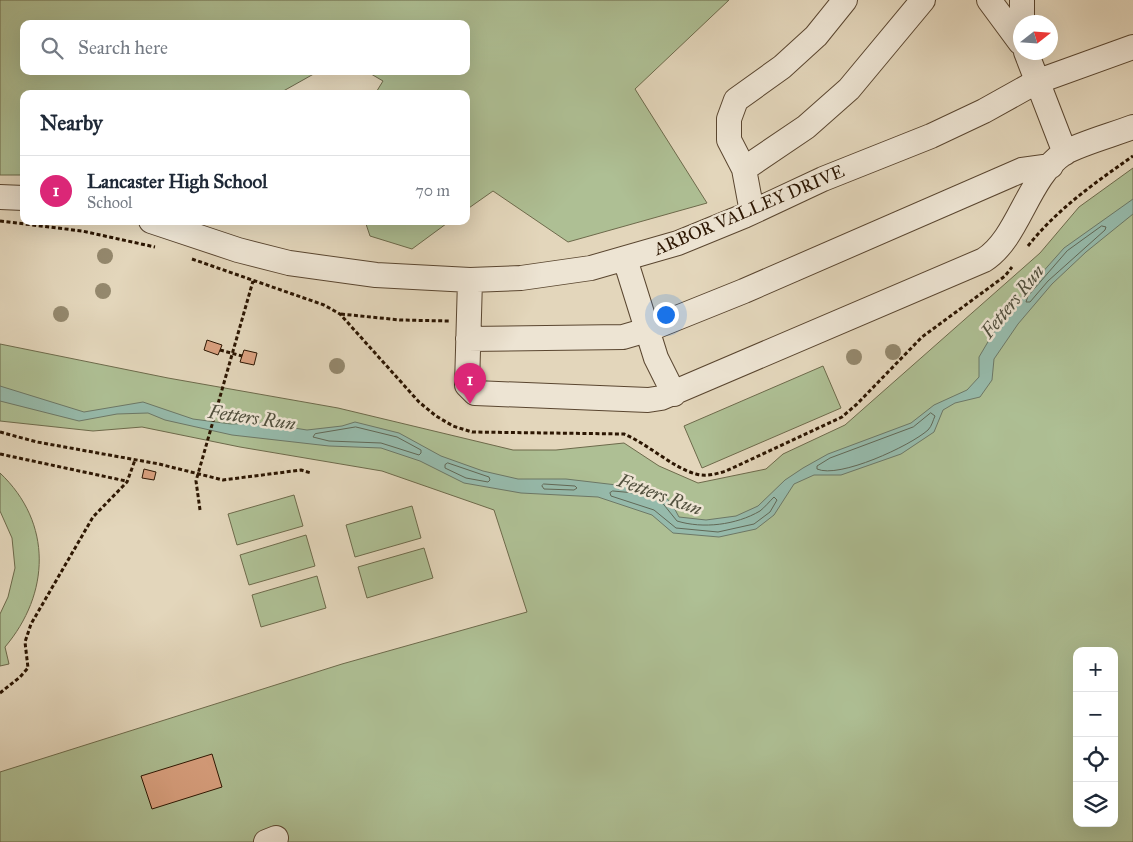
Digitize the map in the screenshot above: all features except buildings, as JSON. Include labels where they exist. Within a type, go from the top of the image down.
[{"type":"lane","points":[[752,212],[744,169],[729,140],[729,119],[736,100],[782,67],[816,36],[845,0]]},
{"type":"lane","points":[[744,169],[806,127],[849,89],[923,0]]},
{"type":"lane","points":[[989,0],[1013,33]]},
{"type":"lane","points":[[1022,0],[1022,15]]},
{"type":"lane","name":"ARBOR VALLEY DRIVE","points":[[163,225],[238,250],[289,263],[376,275],[470,280],[550,275],[625,259],[678,243],[752,212],[823,179],[931,136],[992,107],[1036,82],[1133,47]]},
{"type":"lane","points":[[1029,60],[1058,159]]},
{"type":"lane","points":[[469,330],[623,337],[648,330],[744,291],[1022,170],[1058,159],[1133,127]]},
{"type":"lane","points":[[470,280],[467,385],[475,393],[648,400],[674,394],[984,260],[996,252],[1038,180],[1058,159]]},
{"type":"lane","points":[[0,197],[20,198]]},
{"type":"lane","points":[[625,259],[656,358],[674,394]]},
{"type":"path","points":[[200,510],[196,496],[198,474],[253,281]]},
{"type":"path","points":[[340,314],[469,330]]},
{"type":"path","points":[[220,350],[242,356]]},
{"type":"path","points":[[0,432],[37,442],[135,460],[223,480],[301,470],[311,473]]},
{"type":"path","points":[[0,454],[127,482]]},
{"type":"path","points":[[0,693],[28,668],[25,642],[31,624],[93,517],[127,482],[135,460]]},
{"type":"shaded area","points":[[0,0],[729,0],[635,89],[707,203],[568,242],[493,191],[470,207],[470,90],[377,90],[383,81],[373,75],[470,75],[470,20],[20,20],[20,75],[312,75],[285,90],[20,90],[20,175],[0,175]]},
{"type":"shaded area","points":[[1133,168],[1133,842],[0,842],[0,772],[342,664],[527,612],[494,510],[382,471],[240,447],[142,427],[93,431],[0,421],[0,344],[168,378],[338,408],[513,450],[556,450],[624,443],[659,466],[698,483],[766,469],[783,454],[845,425],[1040,253],[1079,207]]},
{"type":"shaded area","points":[[366,225],[445,225],[412,249],[370,236]]},
{"type":"shaded area","points":[[823,366],[841,408],[702,468],[684,426]]},
{"type":"shaded area","points":[[0,473],[17,493],[29,514],[37,536],[39,559],[37,582],[31,604],[20,626],[5,647],[9,664],[0,666],[0,614],[8,597],[15,568],[12,538],[0,511]]},
{"type":"shaded area","points":[[294,495],[303,526],[237,545],[228,514]]},
{"type":"shaded area","points":[[412,506],[421,538],[355,557],[346,525]]},
{"type":"shaded area","points":[[306,535],[315,566],[249,585],[240,555]]},
{"type":"shaded area","points":[[424,548],[433,578],[367,598],[358,567]]},
{"type":"shaded area","points":[[317,576],[326,608],[261,627],[252,595]]},
{"type":"water","name":"Fetters Run","points":[[1133,199],[1133,214],[1086,252],[1052,284],[1018,324],[994,359],[992,380],[980,397],[955,403],[943,410],[934,432],[901,454],[841,475],[814,475],[794,484],[774,515],[756,529],[719,537],[673,533],[652,515],[598,497],[521,493],[464,483],[420,461],[381,448],[329,446],[232,435],[165,420],[148,413],[117,414],[79,421],[0,401],[0,386],[84,412],[143,402],[193,419],[231,424],[262,423],[307,430],[342,426],[355,422],[399,433],[441,456],[483,471],[518,479],[566,479],[659,490],[672,504],[679,517],[706,520],[736,516],[758,506],[785,480],[828,454],[911,423],[934,405],[967,390],[979,377],[979,357],[992,335],[1024,293],[1064,248]]},
{"type":"place","name":"Lancaster High School","points":[[470,404]]}]
